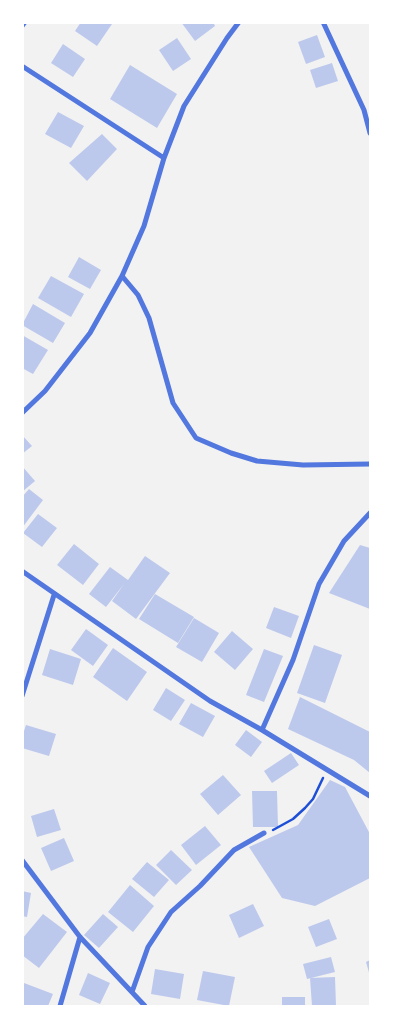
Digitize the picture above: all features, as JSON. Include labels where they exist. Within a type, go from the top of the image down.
[{"type":"street","points":[[22,26],[25,22]]},
{"type":"street","points":[[22,413],[45,391],[90,333],[122,276],[144,226],[164,158],[184,106],[227,38],[240,22]]},
{"type":"street","points":[[325,24],[364,110],[370,133]]},
{"type":"street","points":[[22,66],[164,158]]},
{"type":"street","points":[[122,276],[138,295],[149,318],[173,403],[196,438],[231,453],[258,461],[303,465],[370,464]]},
{"type":"street","points":[[262,730],[293,660],[319,584],[344,541],[370,513]]},
{"type":"street","points":[[22,571],[54,595],[210,701],[328,769],[370,796]]},
{"type":"street","points":[[22,696],[54,595]]},
{"type":"street","points":[[132,992],[148,947],[171,912],[200,886],[234,850],[264,833]]},
{"type":"street","points":[[22,860],[80,937],[145,1006]]},
{"type":"street","points":[[60,1006],[80,937]]},
{"type":"path","points":[[264,833],[281,826],[305,808],[328,769]]},
{"type":"building","points":[[81,22],[110,22],[112,24],[97,46],[75,31]]},
{"type":"building","points":[[181,22],[213,22],[215,26],[195,41]]},
{"type":"building","points":[[317,35],[325,57],[306,64],[298,42]]},
{"type":"building","points":[[177,38],[191,59],[173,71],[159,50]]},
{"type":"building","points":[[63,44],[85,59],[73,77],[51,63]]},
{"type":"building","points":[[332,63],[338,81],[316,88],[310,70]]},
{"type":"building","points":[[130,65],[177,94],[157,128],[110,99]]},
{"type":"building","points":[[58,112],[84,126],[71,148],[45,134]]},
{"type":"building","points":[[102,134],[117,149],[87,181],[69,163]]},
{"type":"building","points":[[79,257],[101,270],[90,289],[68,277]]},
{"type":"building","points":[[51,276],[84,294],[71,317],[38,298]]},
{"type":"building","points":[[33,304],[65,323],[53,343],[22,325]]},
{"type":"building","points":[[22,335],[48,350],[33,374],[22,368]]},
{"type":"building","points":[[22,435],[32,446],[22,454]]},
{"type":"building","points":[[22,466],[35,481],[22,492]]},
{"type":"building","points":[[29,489],[43,500],[22,528],[22,497]]},
{"type":"building","points":[[38,514],[57,528],[42,547],[23,533]]},
{"type":"building","points":[[74,544],[99,564],[83,585],[57,565]]},
{"type":"building","points":[[360,545],[370,548],[370,609],[329,593]]},
{"type":"building","points":[[145,556],[170,573],[136,619],[112,601],[124,584],[106,607],[89,594],[110,567],[128,580]]},
{"type":"building","points":[[155,594],[194,617],[178,643],[139,619]]},
{"type":"building","points":[[274,607],[299,616],[291,638],[266,628]]},
{"type":"building","points":[[194,618],[219,633],[202,662],[176,647]]},
{"type":"building","points":[[86,629],[108,645],[93,666],[71,650]]},
{"type":"building","points":[[232,631],[253,649],[235,670],[214,652]]},
{"type":"building","points":[[314,645],[342,655],[325,703],[297,693]]},
{"type":"building","points":[[113,648],[147,672],[127,701],[93,677]]},
{"type":"building","points":[[50,649],[81,659],[73,685],[42,675]]},
{"type":"building","points":[[264,649],[283,656],[264,702],[246,695]]},
{"type":"building","points":[[166,688],[185,700],[171,721],[153,710]]},
{"type":"building","points":[[300,697],[370,732],[370,773],[354,760],[288,729]]},
{"type":"building","points":[[191,703],[215,716],[203,737],[179,724]]},
{"type":"building","points":[[26,725],[56,734],[49,756],[22,748],[22,737]]},
{"type":"building","points":[[246,730],[262,742],[251,757],[235,745]]},
{"type":"building","points":[[291,753],[299,765],[272,783],[264,771]]},
{"type":"building","points":[[223,775],[241,795],[218,815],[200,794]]},
{"type":"building","points":[[330,780],[345,787],[370,834],[370,878],[315,906],[282,898],[249,847],[298,825]]},
{"type":"building","points":[[252,791],[277,791],[278,827],[253,827]]},
{"type":"building","points":[[54,809],[61,830],[37,837],[31,816]]},
{"type":"building","points":[[205,826],[221,845],[196,865],[181,845]]},
{"type":"building","points":[[64,838],[74,861],[51,871],[41,848]]},
{"type":"building","points":[[171,850],[192,870],[176,885],[156,865]]},
{"type":"building","points":[[147,862],[169,880],[154,897],[132,879]]},
{"type":"building","points":[[130,885],[154,906],[133,932],[108,912]]},
{"type":"building","points":[[22,891],[31,893],[27,917],[22,916]]},
{"type":"building","points":[[253,904],[264,926],[239,938],[229,915]]},
{"type":"building","points":[[43,914],[67,932],[39,968],[22,955],[22,939]]},
{"type":"building","points":[[103,914],[118,927],[99,948],[84,935]]},
{"type":"building","points":[[329,919],[337,939],[316,947],[308,927]]},
{"type":"building","points":[[331,957],[335,972],[307,979],[303,964]]},
{"type":"building","points":[[370,960],[370,976],[366,962]]},
{"type":"building","points":[[155,969],[184,974],[180,999],[151,994]]},
{"type":"building","points":[[203,971],[235,977],[229,1006],[197,1000]]},
{"type":"building","points":[[88,973],[110,983],[100,1004],[79,995]]},
{"type":"building","points":[[335,977],[336,1006],[312,1006],[310,978]]},
{"type":"building","points":[[24,983],[53,994],[48,1006],[22,1006]]},
{"type":"building","points":[[282,997],[305,997],[305,1006],[282,1006]]}]
